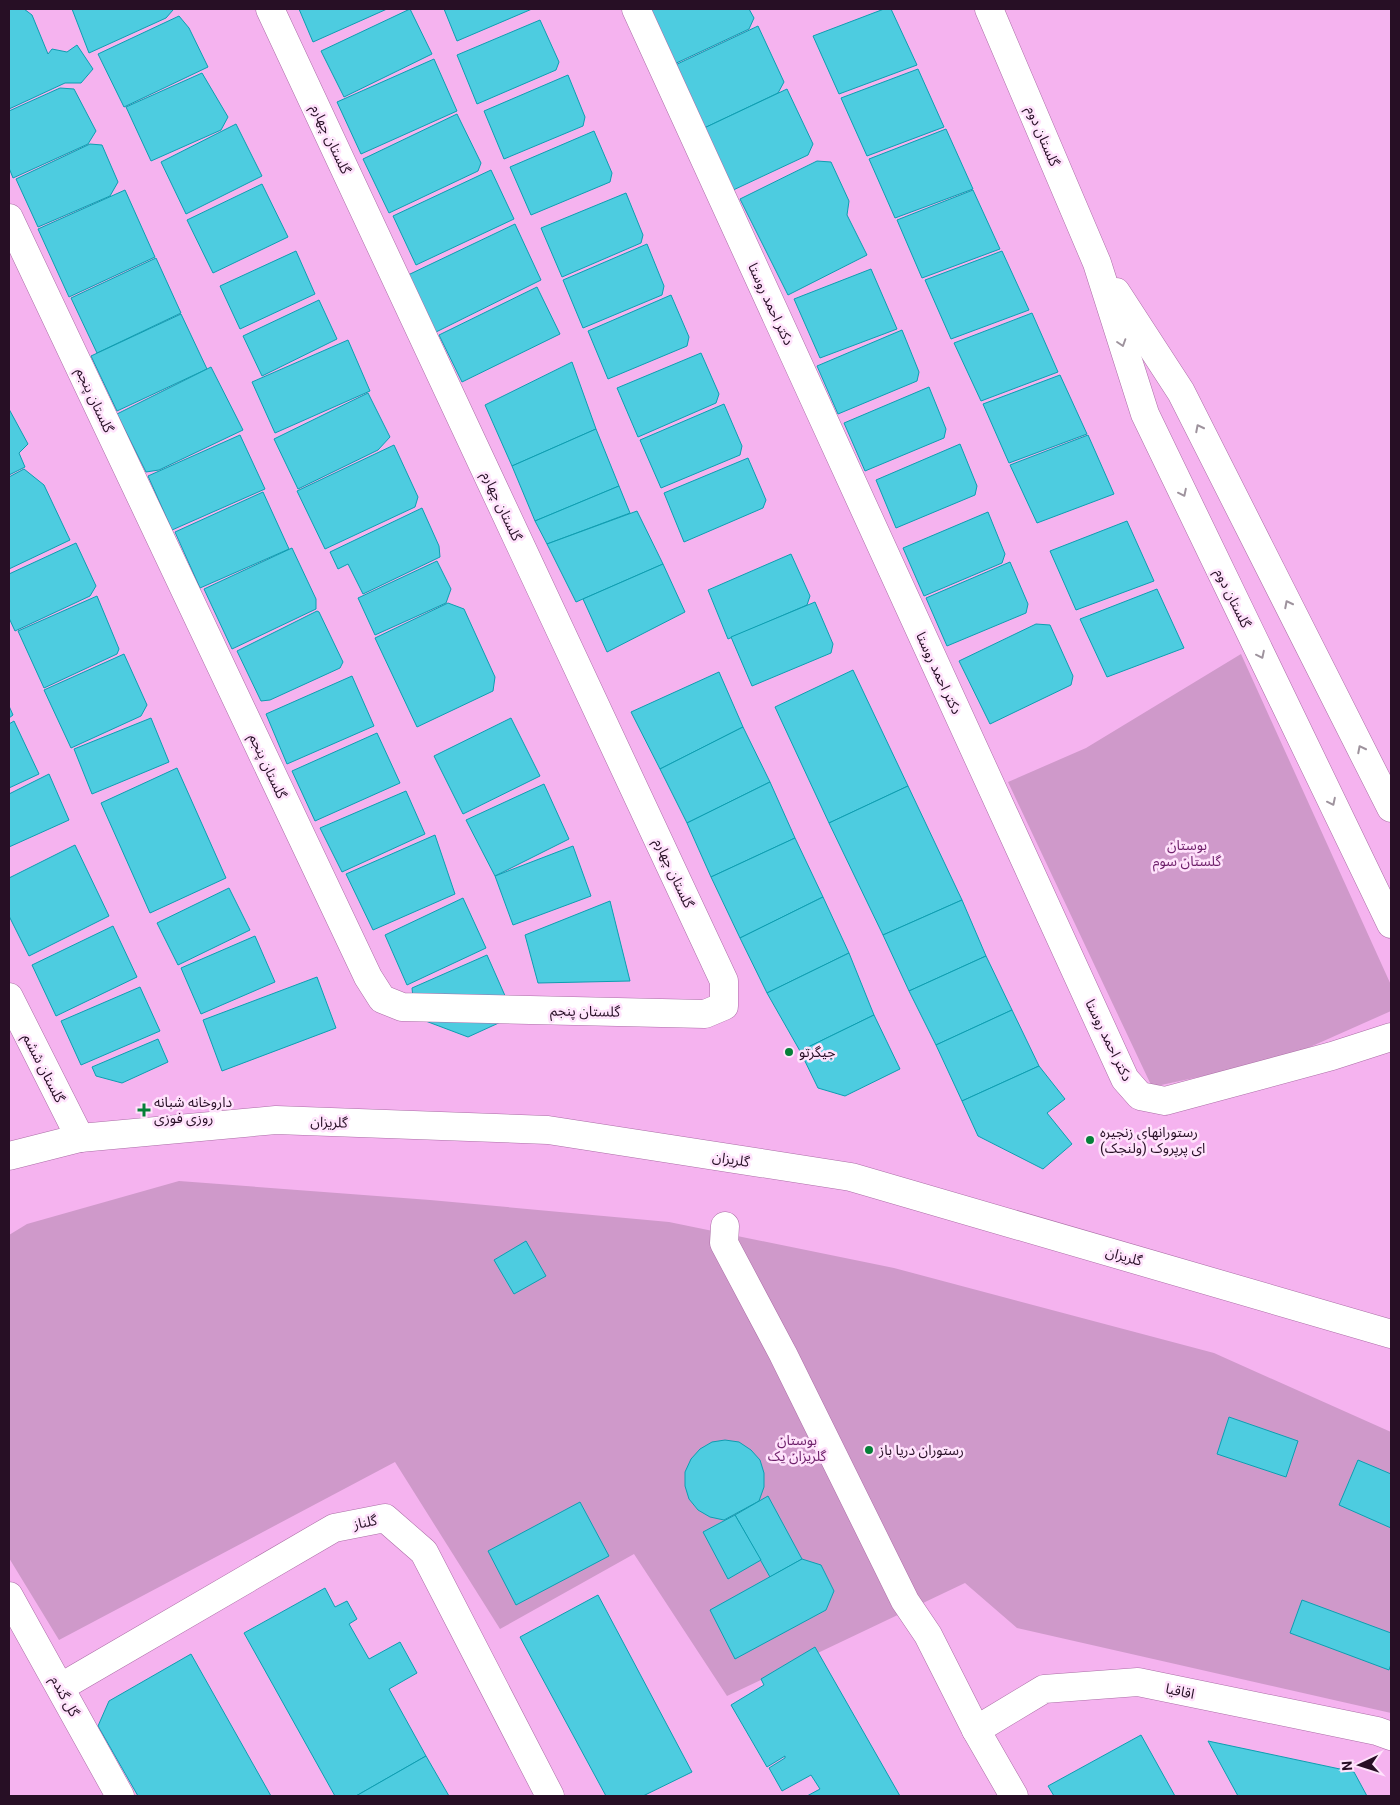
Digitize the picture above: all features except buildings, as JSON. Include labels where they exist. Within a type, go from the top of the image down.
[{"type":"street","name":"گلستان چهارم","points":[[270,9],[724,981],[724,1006]]},
{"type":"street","name":"دکتر احمد روستا","points":[[636,9],[1125,1079],[1140,1096],[1165,1101],[1332,1056],[1391,1037]]},
{"type":"street","name":"گلستان دوم","points":[[989,9],[1097,263],[1145,414],[1391,924]]},
{"type":"street","name":"گلستان پنجم","points":[[9,218],[368,977],[382,999],[402,1007],[705,1014],[724,1006]]},
{"type":"street","name":"گلستان دوم","points":[[1097,263],[1181,392],[1391,808]]},
{"type":"street","name":"گلستان ششم","points":[[9,997],[80,1138]]},
{"type":"street","name":"گلریزان","points":[[9,1156],[80,1138],[276,1120],[548,1130],[851,1177],[1391,1334]]},
{"type":"street","name":"گلریزان","points":[[9,1174],[52,1146]]},
{"type":"street","points":[[725,1226],[724,1243],[782,1354],[905,1602],[928,1635],[976,1730],[1014,1796]]},
{"type":"street","name":"گلناز","points":[[61,1687],[334,1528],[386,1518],[424,1552],[550,1796]]},
{"type":"street","name":"گل گندم","points":[[9,1596],[120,1796]]},
{"type":"street","name":"اقاقیا","points":[[976,1730],[1044,1689],[1138,1682],[1377,1731],[1391,1736]]},
{"type":"green space","name":"بوستان گلستان سوم","points":[[1241,654],[1391,985],[1391,1011],[1283,1059],[1152,1087],[1008,782],[1086,748]]},
{"type":"green space","name":"بوستان گلریزان یک","points":[[179,1181],[430,1200],[669,1222],[894,1268],[1214,1353],[1391,1432],[1391,1713],[1017,1628],[965,1583],[727,1696],[634,1554],[500,1629],[395,1462],[59,1640],[9,1558],[9,1235],[27,1224]]},
{"type":"place","name":"جیگرتو","points":[[789,1052]]},
{"type":"place","name":"داروخانه شبانه روزی فوزی","points":[[144,1110]]},
{"type":"place","name":"رستورانهای زنجیره ای پرپروک (ولنجک)","points":[[1090,1140]]},
{"type":"place","name":"رستوران دریا باز","points":[[869,1450]]}]
